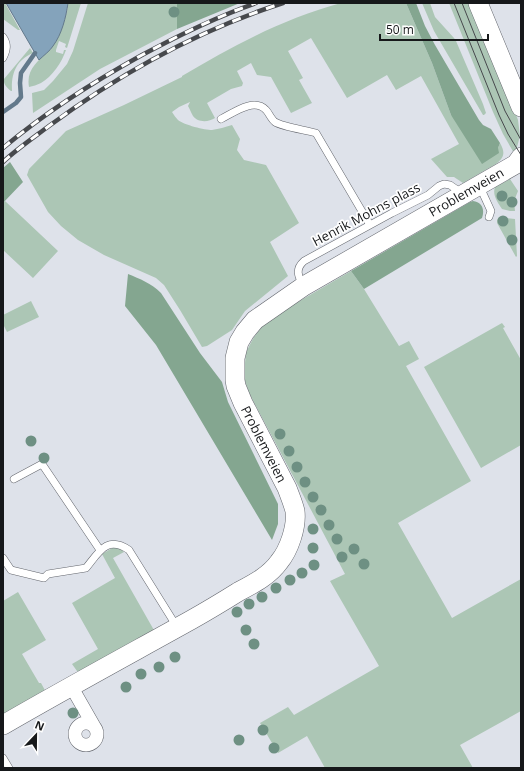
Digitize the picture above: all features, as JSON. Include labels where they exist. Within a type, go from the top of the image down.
[{"type":"street","points":[[478,3],[521,107]]},
{"type":"street","name":"Problemveien","points":[[3,725],[177,627],[262,578],[273,570],[281,561],[293,536],[295,512],[287,488],[243,403],[236,386],[235,358],[244,332],[255,320],[304,286],[516,164],[521,156]]},
{"type":"street","points":[[71,686],[90,722]]},
{"type":"lane","points":[[3,37],[7,47],[3,58]]},
{"type":"lane","points":[[221,119],[246,106],[257,104],[265,109],[274,122],[316,133],[370,225]]},
{"type":"lane","name":"Henrik Mohns plass","points":[[304,286],[299,277],[298,270],[299,265],[304,261],[428,195],[439,186],[444,184],[458,189],[471,189]]},
{"type":"lane","points":[[471,189],[491,211],[489,217]]},
{"type":"lane","points":[[14,480],[42,464],[100,550]]},
{"type":"lane","points":[[3,558],[11,570],[44,578],[48,574],[86,568],[100,550],[106,545],[122,545],[129,550],[177,627]]},
{"type":"lane","points":[[3,758],[9,768]]},
{"type":"green space","points":[[3,3],[5,3],[20,30],[3,19]]},
{"type":"green space","points":[[68,3],[81,3],[67,48],[65,47],[66,44],[59,41],[56,50],[56,52],[63,54],[64,50],[66,50],[64,55],[56,69],[49,77],[41,83],[29,87],[29,76],[31,71],[36,63],[51,49],[67,12]]},
{"type":"green space","points":[[88,3],[177,3],[177,29],[100,69],[33,113],[32,93],[44,90],[67,64],[73,51]]},
{"type":"green space","points":[[177,3],[240,3],[177,29]]},
{"type":"green space","points":[[341,3],[406,3],[432,63],[451,115],[498,148],[500,143],[503,149],[503,157],[496,164],[463,183],[454,177],[447,177],[431,159],[459,144],[421,76],[396,90],[387,75],[347,98],[311,38],[288,51],[303,78],[299,80],[312,103],[291,113],[271,77],[257,75],[251,63],[237,71],[243,83],[242,86],[231,89],[207,103],[215,118],[204,121],[198,120],[192,115],[188,106],[190,102],[179,107],[172,112],[181,122],[212,130],[232,125],[240,139],[237,150],[244,160],[266,165],[299,223],[270,242],[288,276],[245,311],[232,330],[207,346],[202,347],[164,285],[156,278],[104,255],[78,240],[61,226],[48,212],[27,175],[29,169],[66,131],[182,77],[220,54],[259,34],[320,9]]},
{"type":"green space","points":[[406,3],[416,3],[425,26],[435,45],[479,120],[483,125],[491,129],[500,143],[498,148],[499,153],[482,164],[451,115],[432,63]]},
{"type":"green space","points":[[422,3],[430,3],[435,17],[456,41],[483,104],[486,113],[484,115],[434,31]]},
{"type":"green space","points":[[449,3],[472,3],[518,120],[520,136],[514,153],[493,112]]},
{"type":"green space","points":[[30,48],[33,53],[22,60],[16,68],[12,79],[11,91],[5,84],[4,79]]},
{"type":"green space","points":[[10,162],[23,182],[3,203],[3,168]]},
{"type":"green space","points":[[510,179],[518,191],[514,201],[515,211],[502,209],[494,193],[495,187]]},
{"type":"green space","points":[[5,201],[58,251],[33,278],[3,250],[3,203]]},
{"type":"green space","points":[[473,201],[481,204],[483,209],[482,218],[364,289],[351,271],[470,202]]},
{"type":"green space","points":[[499,217],[515,219],[516,257],[497,223]]},
{"type":"green space","points":[[351,271],[364,289],[399,346],[409,341],[419,359],[406,366],[471,481],[398,523],[452,618],[521,579],[521,711],[460,745],[473,768],[325,768],[307,736],[278,753],[260,723],[288,707],[294,715],[379,666],[330,581],[345,574],[249,393],[244,374],[246,352],[254,337],[267,320]]},
{"type":"green space","points":[[128,274],[149,284],[161,293],[200,353],[222,382],[228,402],[278,504],[278,524],[272,540],[156,345],[125,306]]},
{"type":"green space","points":[[31,301],[39,317],[7,332],[3,324],[3,315]]},
{"type":"green space","points":[[502,323],[505,327],[503,328],[521,360],[521,445],[481,468],[424,367]]},
{"type":"green space","points":[[114,547],[120,548],[124,552],[113,558],[155,632],[83,671],[77,671],[72,664],[98,649],[72,603],[115,578],[102,554]]},
{"type":"green space","points":[[18,592],[46,640],[22,654],[47,694],[3,718],[3,601]]},
{"type":"water","points":[[6,3],[68,3],[65,20],[59,36],[52,48],[39,60]]},
{"type":"waterway","points":[[3,112],[16,103],[21,97],[21,73],[35,53]]},
{"type":"tram line","points":[[454,3],[499,115],[508,134],[521,155]]},
{"type":"tram line","points":[[462,3],[505,111],[521,140]]},
{"type":"railway","points":[[3,148],[53,110],[124,65],[198,27],[256,3]]},
{"type":"railway","points":[[3,162],[76,107],[132,71],[221,26],[283,3]]}]
